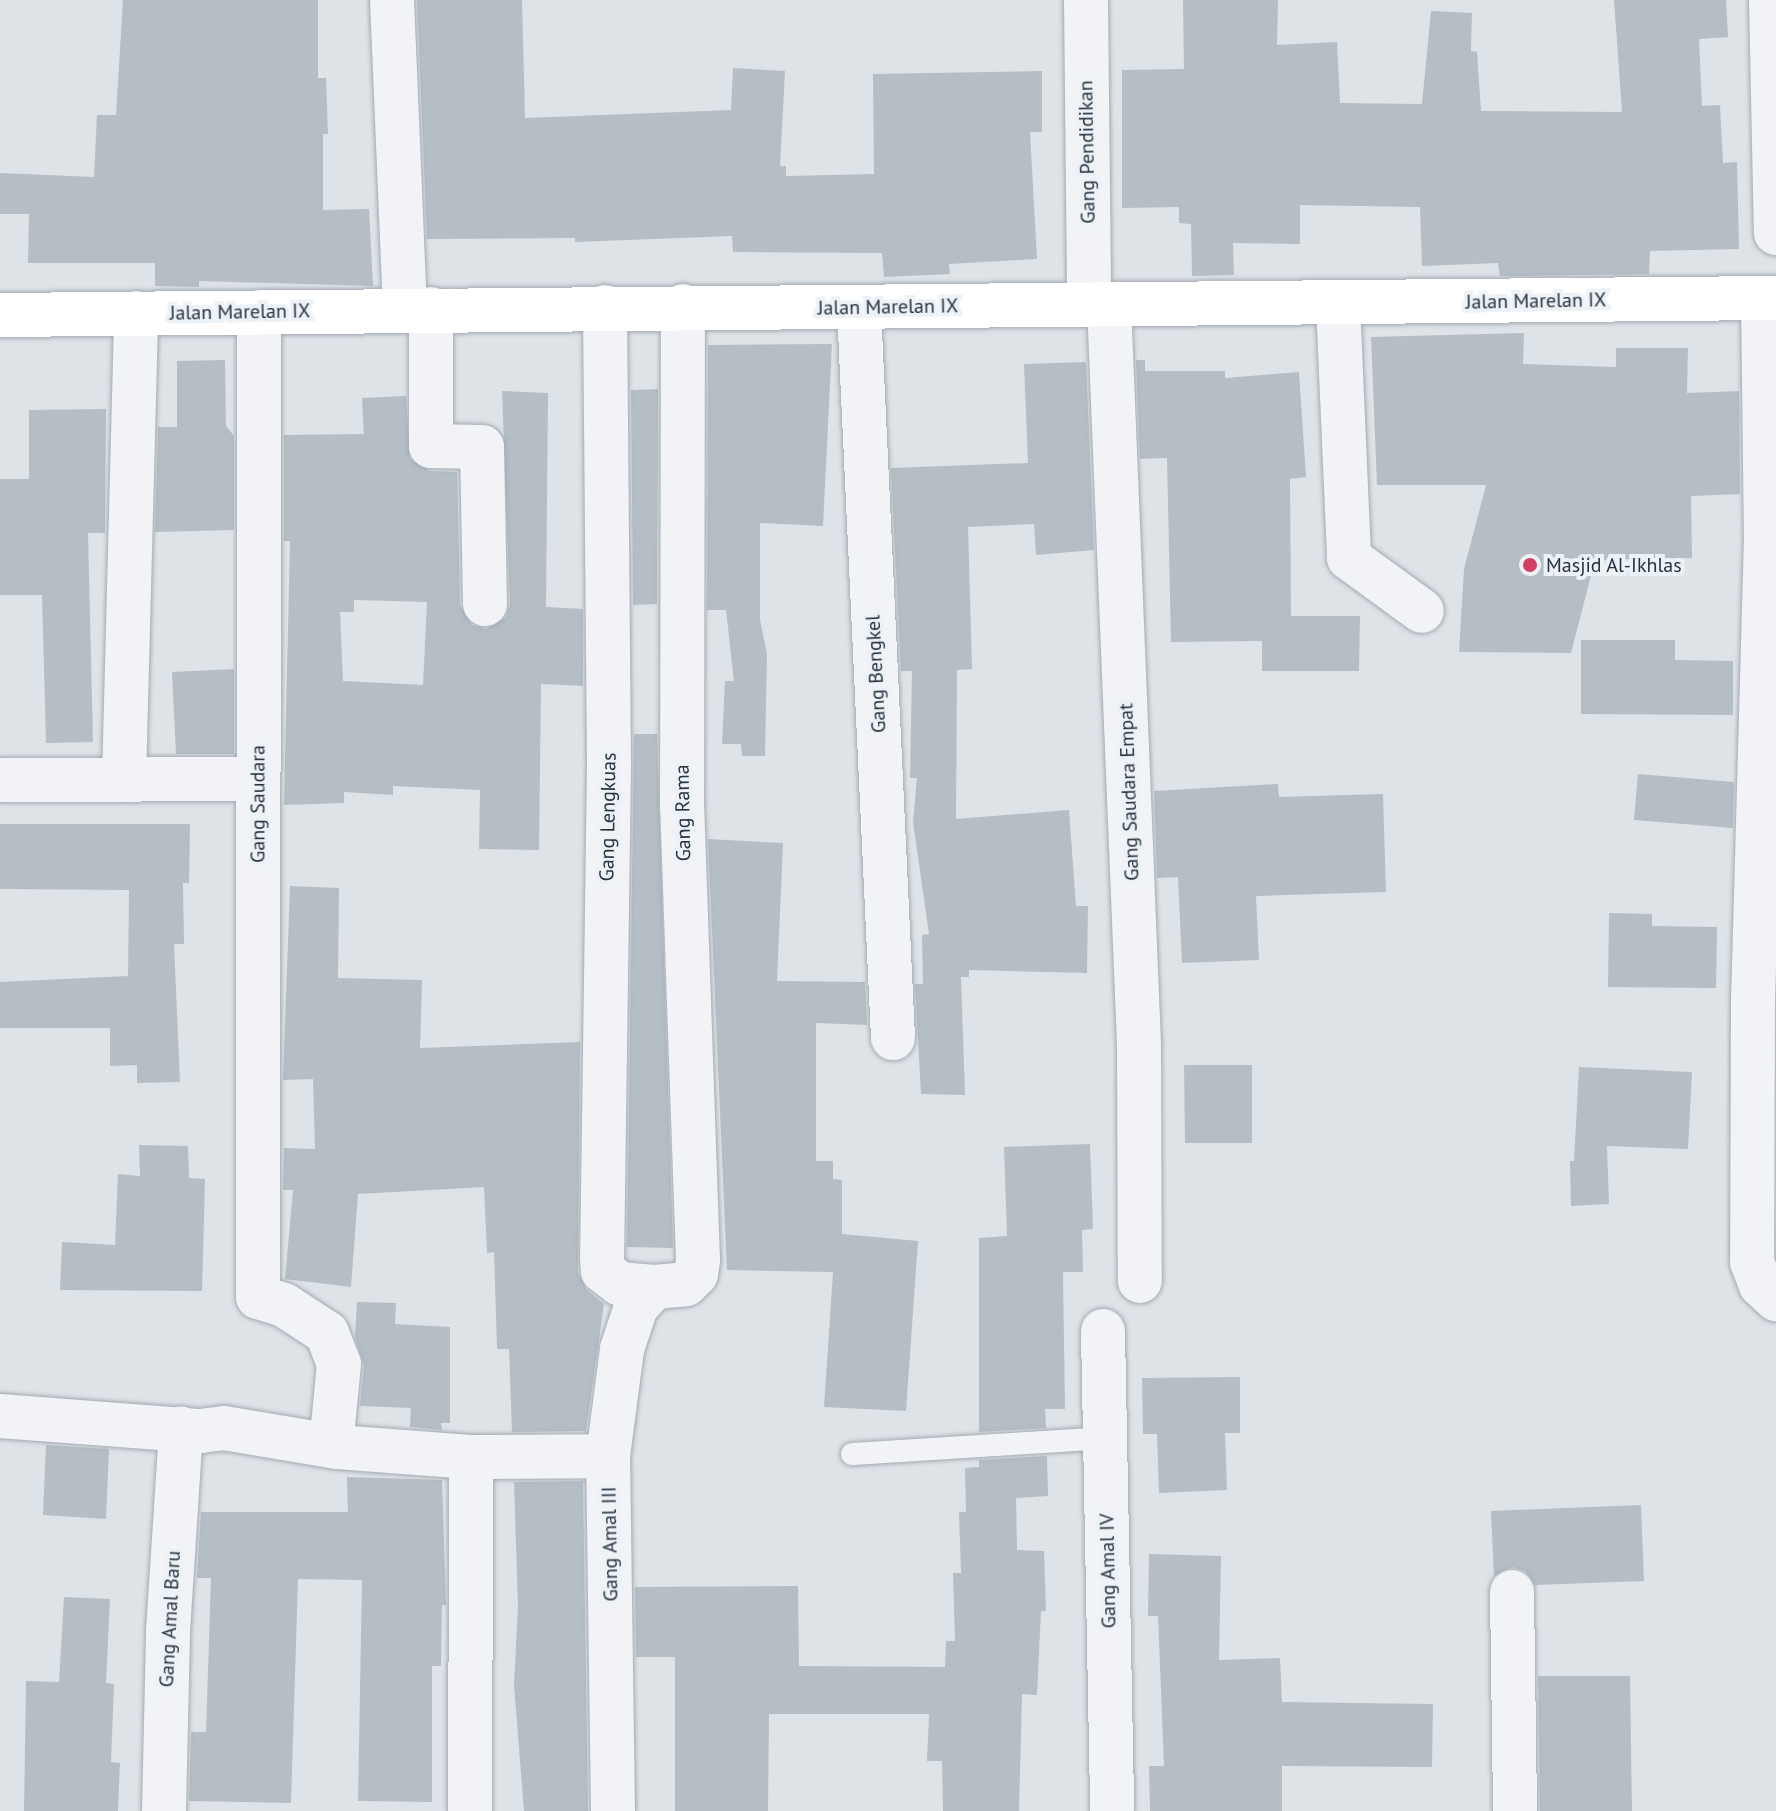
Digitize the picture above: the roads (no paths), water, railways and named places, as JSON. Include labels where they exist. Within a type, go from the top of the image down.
[{"type":"main road","name":"Jalan Marelan IX","points":[[0,315],[683,306],[859,309],[1770,298]]},
{"type":"street","points":[[392,0],[431,446],[482,447],[485,604]]},
{"type":"street","name":"Gang Pendidikan","points":[[1086,0],[1099,304]]},
{"type":"street","points":[[1771,0],[1776,233]]},
{"type":"street","points":[[1770,298],[1752,1262],[1761,1285],[1776,1299]]},
{"type":"street","name":"Gang Saudara Empat","points":[[1099,304],[1139,1046],[1140,1281]]},
{"type":"street","points":[[1338,304],[1349,558],[1422,611]]},
{"type":"street","name":"Gang Rama","points":[[654,1287],[686,1284],[696,1274],[698,1260],[682,808],[683,306]]},
{"type":"street","name":"Gang Lengkuas","points":[[605,307],[609,764],[602,1257],[603,1271],[620,1284],[654,1287]]},
{"type":"street","name":"Gang Bengkel","points":[[859,309],[893,1038]]},
{"type":"street","name":"Gang Saudara","points":[[259,312],[258,1297],[284,1305],[327,1333],[339,1364],[331,1445]]},
{"type":"street","points":[[124,780],[136,313]]},
{"type":"street","points":[[0,780],[258,779]]},
{"type":"street","name":"Gang Amal III","points":[[613,1811],[608,1456],[622,1349],[636,1307],[654,1287]]},
{"type":"street","name":"Gang Amal IV","points":[[1103,1331],[1112,1811]]},
{"type":"street","points":[[0,1416],[224,1428],[331,1445],[471,1457],[608,1456]]},
{"type":"street","name":"Gang Amal Baru","points":[[164,1811],[168,1631],[181,1428]]},
{"type":"street","points":[[470,1811],[471,1457]]},
{"type":"street","points":[[1512,1592],[1515,1811]]},
{"type":"lane","points":[[852,1454],[1107,1438]]},
{"type":"place","name":"Masjid Al-Ikhlas","points":[[1530,565]]}]
